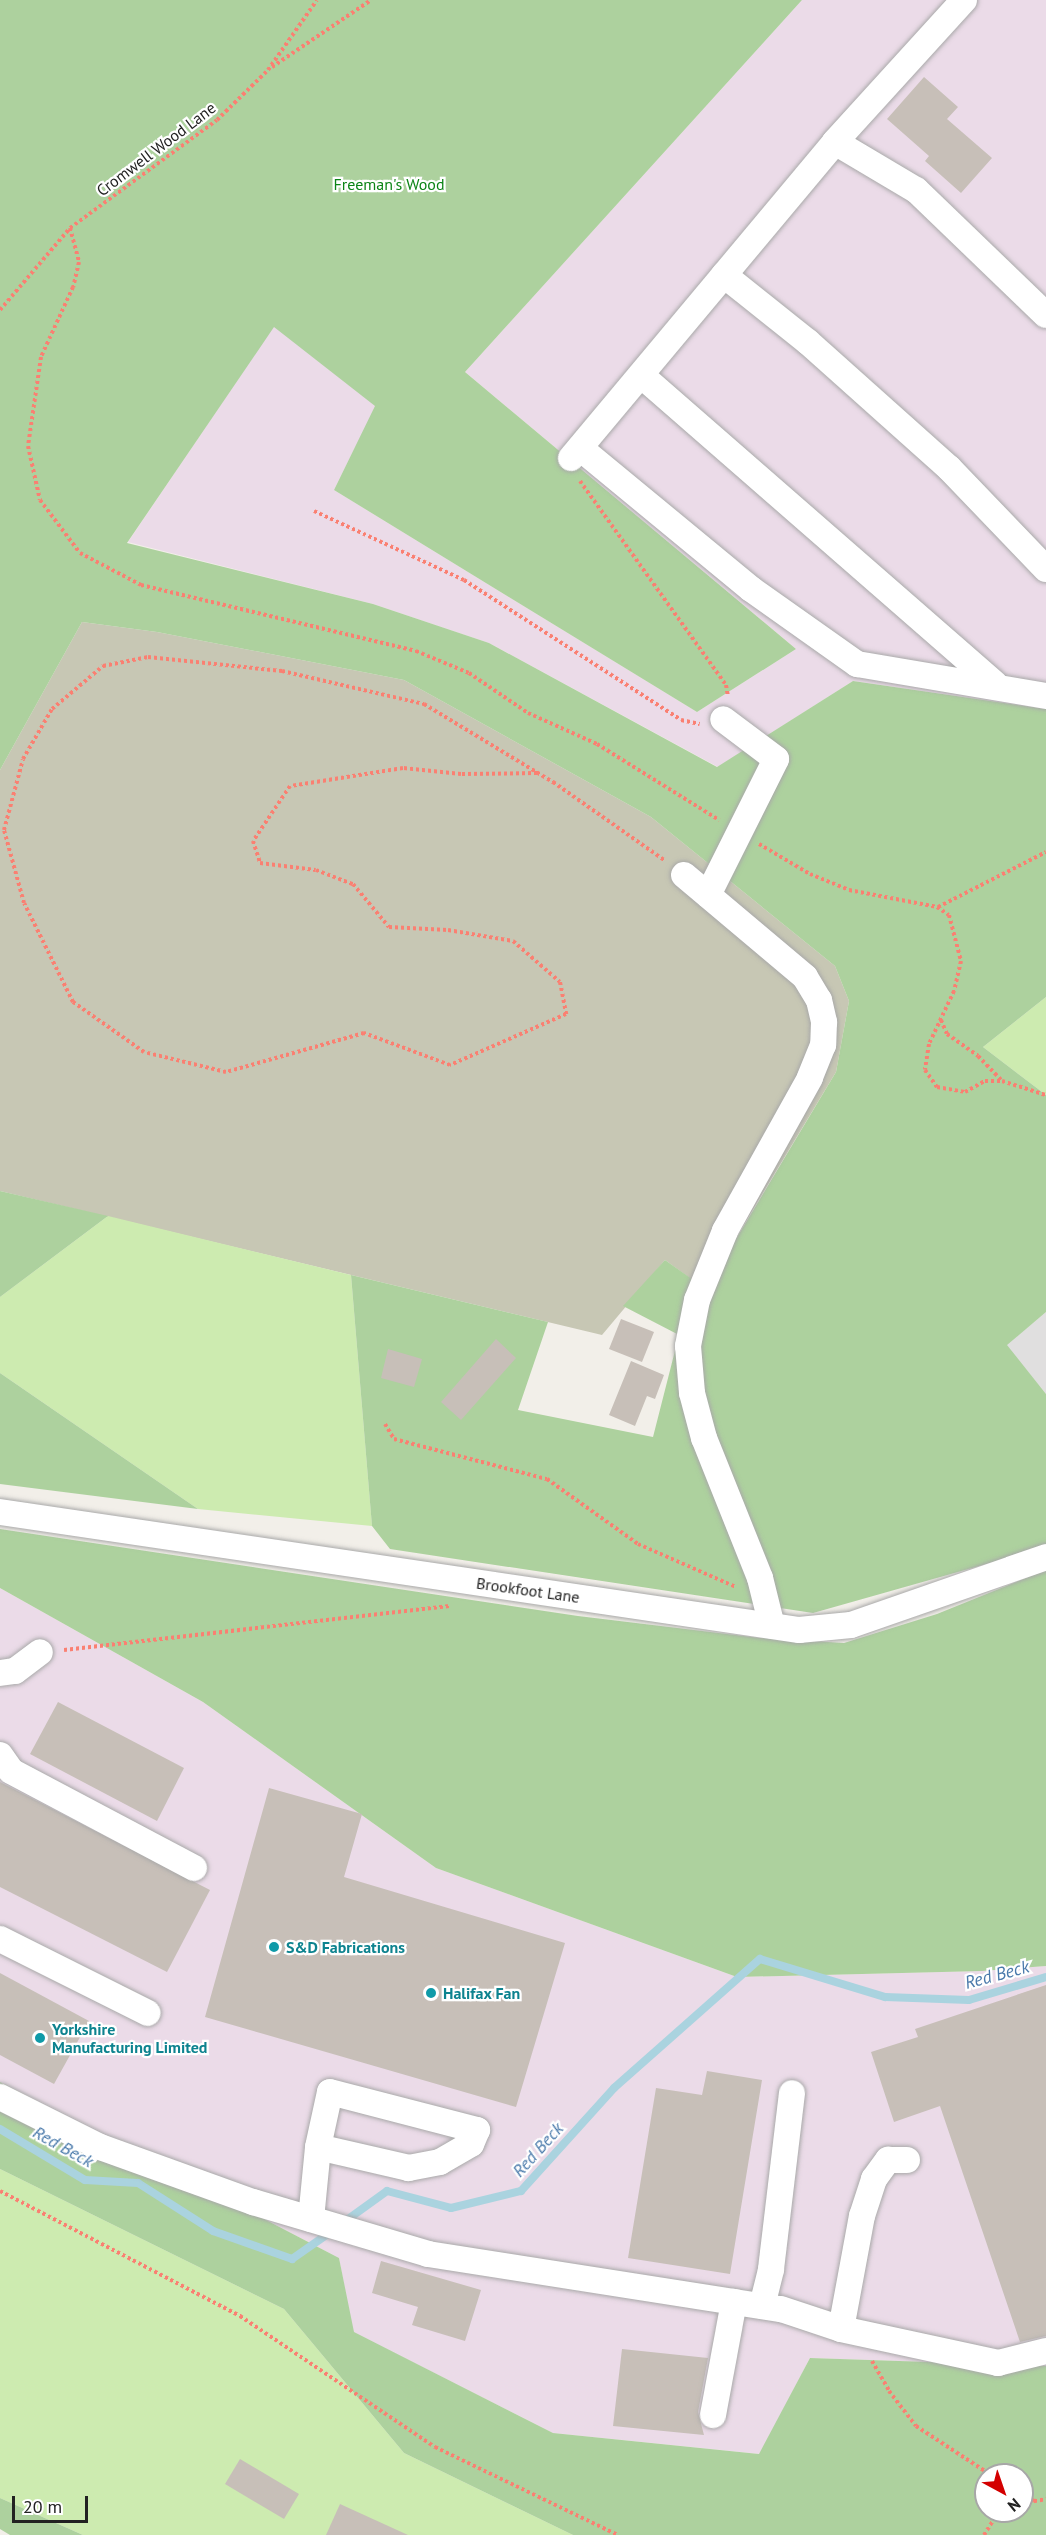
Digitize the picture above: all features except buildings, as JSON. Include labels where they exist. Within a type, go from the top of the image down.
[{"type":"street","points":[[964,0],[835,142],[576,453],[751,589],[857,664],[995,684],[1046,696]]},
{"type":"street","points":[[835,142],[916,190],[1046,315]]},
{"type":"street","points":[[724,275],[808,342],[950,468],[1046,568]]},
{"type":"street","points":[[641,375],[995,684]]},
{"type":"street","points":[[708,895],[776,759],[723,719]]},
{"type":"street","points":[[684,875],[805,977],[819,1000],[824,1022],[823,1045],[810,1078],[725,1231],[697,1300],[688,1346],[692,1393],[704,1438],[766,1602],[772,1626]]},
{"type":"street","name":"Brookfoot Lane","points":[[0,1512],[799,1630],[851,1625],[1046,1557]]},
{"type":"street","points":[[0,1673],[15,1671],[40,1652]]},
{"type":"street","points":[[0,1755],[11,1772],[194,1868]]},
{"type":"street","points":[[0,1939],[148,2013]]},
{"type":"street","points":[[315,2221],[318,2147],[330,2092],[477,2130],[471,2144],[440,2162],[409,2168],[318,2147]]},
{"type":"street","points":[[762,2306],[771,2269],[792,2093]]},
{"type":"street","points":[[0,2097],[100,2147],[315,2221],[428,2254],[762,2306],[841,2329],[998,2363],[1046,2351]]},
{"type":"street","points":[[841,2329],[862,2216],[874,2179],[888,2160],[907,2160]]},
{"type":"street","points":[[712,2415],[734,2302]]},
{"type":"path","name":"Cromwell Wood Lane","points":[[0,310],[70,228],[217,120],[268,70],[317,0]]},
{"type":"path","points":[[268,70],[371,0]]},
{"type":"path","points":[[70,228],[79,262],[73,286],[41,357],[28,446],[40,500],[80,553],[141,585],[416,651],[469,673],[528,713],[597,744],[810,874],[849,890],[938,908],[949,915],[961,961],[954,991],[929,1044],[926,1070],[937,1087],[965,1092],[985,1081],[1002,1081],[1046,1095]]},
{"type":"path","points":[[315,511],[464,580],[681,720],[711,726],[723,719],[730,704],[726,685],[584,492],[576,453]]},
{"type":"path","points":[[537,773],[461,774],[403,768],[290,786],[253,841],[260,863],[316,870],[353,884],[389,927],[448,930],[513,940],[560,982],[566,1014],[450,1065],[364,1033],[226,1072],[144,1052],[74,1002],[24,903],[4,831],[23,759],[52,709],[103,666],[148,657],[282,671],[424,704],[537,773],[684,875]]},
{"type":"path","points":[[938,908],[1046,852]]},
{"type":"path","points":[[941,1018],[947,1034],[978,1056],[1002,1081]]},
{"type":"path","points":[[385,1424],[394,1439],[547,1479],[638,1544],[766,1602]]},
{"type":"path","points":[[40,1652],[460,1605]]},
{"type":"path","points":[[0,2191],[240,2316],[435,2447],[618,2535]]},
{"type":"path","points":[[870,2356],[889,2391],[916,2426],[974,2464]]},
{"type":"path","points":[[1034,2501],[1046,2499]]},
{"type":"shaded area","points":[[802,0],[1046,0],[1046,709],[853,681],[718,767],[489,643],[373,604],[128,542],[274,326],[376,406],[334,490],[697,712],[796,649],[465,372]]},
{"type":"shaded area","points":[[82,622],[157,632],[404,680],[651,817],[835,966],[849,1001],[836,1072],[705,1289],[665,1260],[602,1335],[0,1191],[0,770]]},
{"type":"shaded area","points":[[1046,1312],[1046,1394],[1006,1345]]},
{"type":"shaded area","points":[[0,1588],[203,1702],[436,1868],[737,1977],[982,1971],[1046,1966],[1046,2366],[810,2358],[760,2454],[553,2433],[353,2332],[339,2258],[0,2082]]},
{"type":"green space","name":"Freeman's Wood","points":[[0,0],[802,0],[465,372],[796,649],[697,712],[334,490],[375,406],[274,327],[127,543],[373,604],[489,643],[717,767],[853,681],[1046,709],[1046,997],[983,1047],[1046,1095],[1046,1312],[1007,1345],[1046,1394],[1046,1547],[813,1613],[390,1549],[372,1526],[351,1275],[548,1322],[518,1410],[653,1437],[679,1335],[623,1306],[665,1260],[706,1289],[836,1072],[849,1001],[835,966],[651,817],[404,680],[157,632],[82,622],[0,770]]},
{"type":"green space","points":[[1046,997],[1046,1095],[983,1047]]},
{"type":"green space","points":[[0,1191],[108,1216],[0,1297]]},
{"type":"green space","points":[[108,1216],[351,1275],[372,1526],[198,1509],[0,1373],[0,1297]]},
{"type":"green space","points":[[0,1373],[198,1509],[0,1484]]},
{"type":"green space","points":[[0,1529],[578,1616],[760,1638],[844,1643],[937,1614],[1046,1570],[1046,1966],[982,1971],[737,1977],[436,1868],[203,1702],[0,1588]]},
{"type":"green space","points":[[0,2082],[339,2258],[354,2332],[553,2433],[759,2454],[810,2358],[1046,2366],[1046,2535],[573,2535],[404,2453],[284,2309],[0,2169]]},
{"type":"green space","points":[[0,2169],[284,2309],[404,2453],[573,2535],[83,2535],[0,2498]]},
{"type":"green space","points":[[0,2498],[83,2535],[10,2535],[0,2529]]},
{"type":"waterway","name":"Red Beck","points":[[344,2222],[387,2191],[451,2208],[521,2191],[614,2088],[760,1959],[885,1997],[969,2000],[1046,1977]]},
{"type":"waterway","name":"Red Beck","points":[[0,2129],[85,2180],[138,2183],[213,2231],[292,2259],[332,2231]]},
{"type":"place","name":"S&D Fabrications","points":[[274,1947]]},
{"type":"place","name":"Halifax Fan","points":[[431,1993]]},
{"type":"place","name":"Yorkshire Manufacturing Limited","points":[[40,2038]]}]
